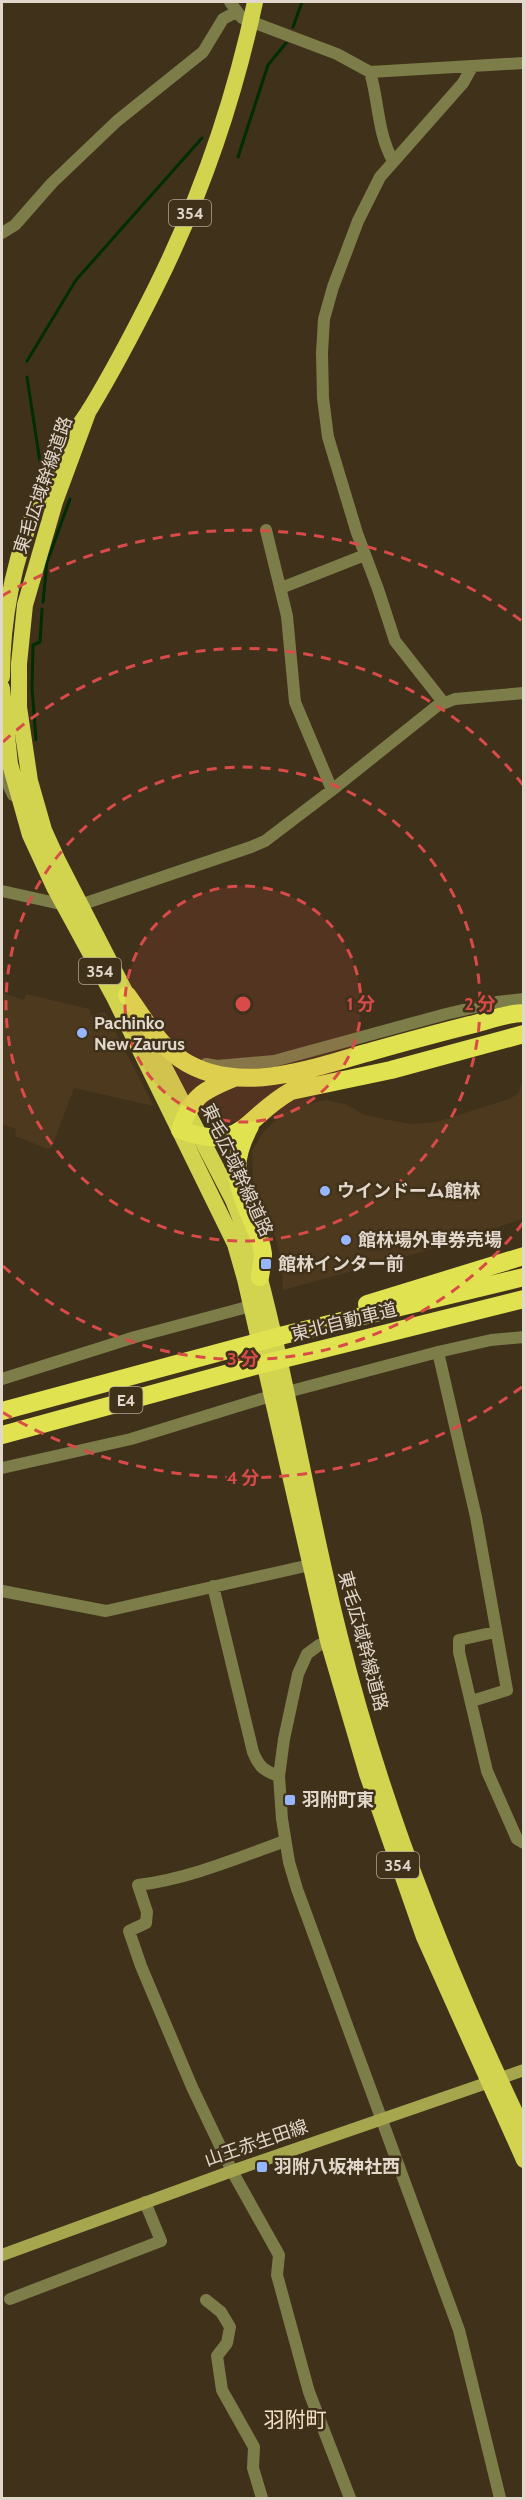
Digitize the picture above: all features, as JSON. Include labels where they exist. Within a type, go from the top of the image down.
[{"type":"highway","name":"東毛広域幹線道路","points":[[2,677],[5,615],[22,542],[36,504],[58,458],[89,410],[154,291],[180,237],[220,131],[255,2]]},
{"type":"highway","name":"東毛広域幹線道路","points":[[89,410],[55,502],[25,604],[19,664],[19,690],[26,761],[37,808],[73,905],[235,1244],[250,1306],[279,1395],[334,1640],[367,1774],[420,1927],[493,2080],[524,2160]]},
{"type":"highway","name":"東毛広域幹線道路","points":[[2,686],[10,764],[22,812],[45,868],[73,905],[127,995],[245,1227],[260,1277],[310,1565],[334,1640]]},
{"type":"highway","points":[[127,995],[177,1057],[197,1069],[234,1078],[267,1077],[305,1070],[416,1039],[524,1013]]},
{"type":"highway","points":[[234,1078],[205,1090],[196,1097],[187,1110],[180,1130],[201,1137],[226,1137],[249,1126],[280,1097],[303,1087],[391,1070],[524,1034]]},
{"type":"highway","points":[[249,1126],[241,1142],[235,1168],[240,1194],[258,1234],[263,1254],[260,1277]]},
{"type":"highway","points":[[284,1335],[358,1306],[524,1256]]},
{"type":"highway","name":"東北自動車道","points":[[2,1411],[284,1335],[524,1277]]},
{"type":"highway","name":"東北自動車道","points":[[2,1435],[251,1367],[524,1299]]},
{"type":"highway","name":"東毛広域幹線道路","points":[[493,2080],[524,2131]]},
{"type":"main road","name":"山王赤生田線","points":[[2,2254],[232,2171],[524,2070]]},
{"type":"street","points":[[2,233],[15,225],[52,183],[117,121],[203,52],[232,7],[250,21],[337,54],[370,72],[524,63]]},
{"type":"street","points":[[443,702],[395,641],[348,508],[328,437],[322,384],[322,335],[333,287],[352,235],[380,177],[463,83],[472,67]]},
{"type":"street","points":[[370,72],[376,95],[378,124],[393,161]]},
{"type":"street","points":[[266,530],[288,623],[295,702],[332,790]]},
{"type":"street","points":[[281,588],[365,555]]},
{"type":"street","points":[[2,686],[19,690]]},
{"type":"street","points":[[2,694],[19,690]]},
{"type":"street","points":[[2,891],[73,905],[258,844],[332,790],[430,710],[443,702],[471,697],[524,693]]},
{"type":"street","points":[[2,772],[22,812]]},
{"type":"street","points":[[204,1064],[217,1066],[274,1061],[446,1014],[497,1002],[524,999]]},
{"type":"street","points":[[2,1379],[135,1337],[250,1306]]},
{"type":"street","points":[[2,1468],[131,1440],[279,1395],[438,1352],[491,1340],[524,1337]]},
{"type":"street","points":[[438,1352],[470,1499],[476,1517],[507,1690],[472,1701]]},
{"type":"street","points":[[2,1591],[106,1611],[310,1565]]},
{"type":"street","points":[[213,1586],[253,1752],[258,1765],[266,1772],[279,1776]]},
{"type":"street","points":[[495,1632],[459,1640],[459,1652],[487,1771],[517,1839],[524,1843]]},
{"type":"street","points":[[334,1640],[313,1648],[307,1654],[298,1674],[288,1716],[279,1776],[285,1840],[297,1889],[459,2330],[500,2499]]},
{"type":"street","points":[[285,1840],[228,1861],[155,1883],[138,1885],[147,1912],[146,1923],[129,1931],[141,1966],[192,2088],[232,2171],[279,2255],[277,2275],[309,2392],[350,2499]]},
{"type":"street","points":[[10,2299],[161,2241],[145,2202]]},
{"type":"street","points":[[206,2300],[221,2312],[230,2327],[227,2343],[217,2356],[222,2390],[254,2447],[252,2468],[262,2499]]},
{"type":"shaded area","points":[[2,993],[24,1000],[26,994],[89,1009],[91,1015],[105,1012],[154,1106],[74,1088],[52,1147],[48,1149],[15,1136],[16,1129],[2,1124]]},
{"type":"shaded area","points":[[523,1080],[523,1219],[418,1253],[283,1290],[282,1266],[275,1236],[253,1181],[252,1151],[262,1134],[282,1115],[298,1106],[326,1100],[345,1104],[365,1115],[388,1120],[413,1124],[436,1122],[509,1099],[518,1094]]},
{"type":"waterway","points":[[293,27],[302,2]]},
{"type":"waterway","points":[[238,157],[268,65],[286,43]]},
{"type":"waterway","points":[[27,361],[76,280],[202,138]]},
{"type":"waterway","points":[[27,377],[40,462]]},
{"type":"waterway","points":[[43,602],[47,562],[70,499]]},
{"type":"waterway","points":[[36,740],[32,688],[33,645],[40,642],[42,609]]},
{"type":"place","name":"Pachinko New Zaurus","points":[[82,1033]]},
{"type":"place","name":"ウインドーム館林","points":[[325,1191]]},
{"type":"place","name":"館林場外車券売場","points":[[346,1240]]},
{"type":"place","name":"館林インター前","points":[[266,1264]]},
{"type":"place","name":"羽附町東","points":[[290,1800]]},
{"type":"place","name":"羽附八坂神社西","points":[[262,2167]]},
{"type":"district","name":"羽附町","points":[[295,2420]]}]
